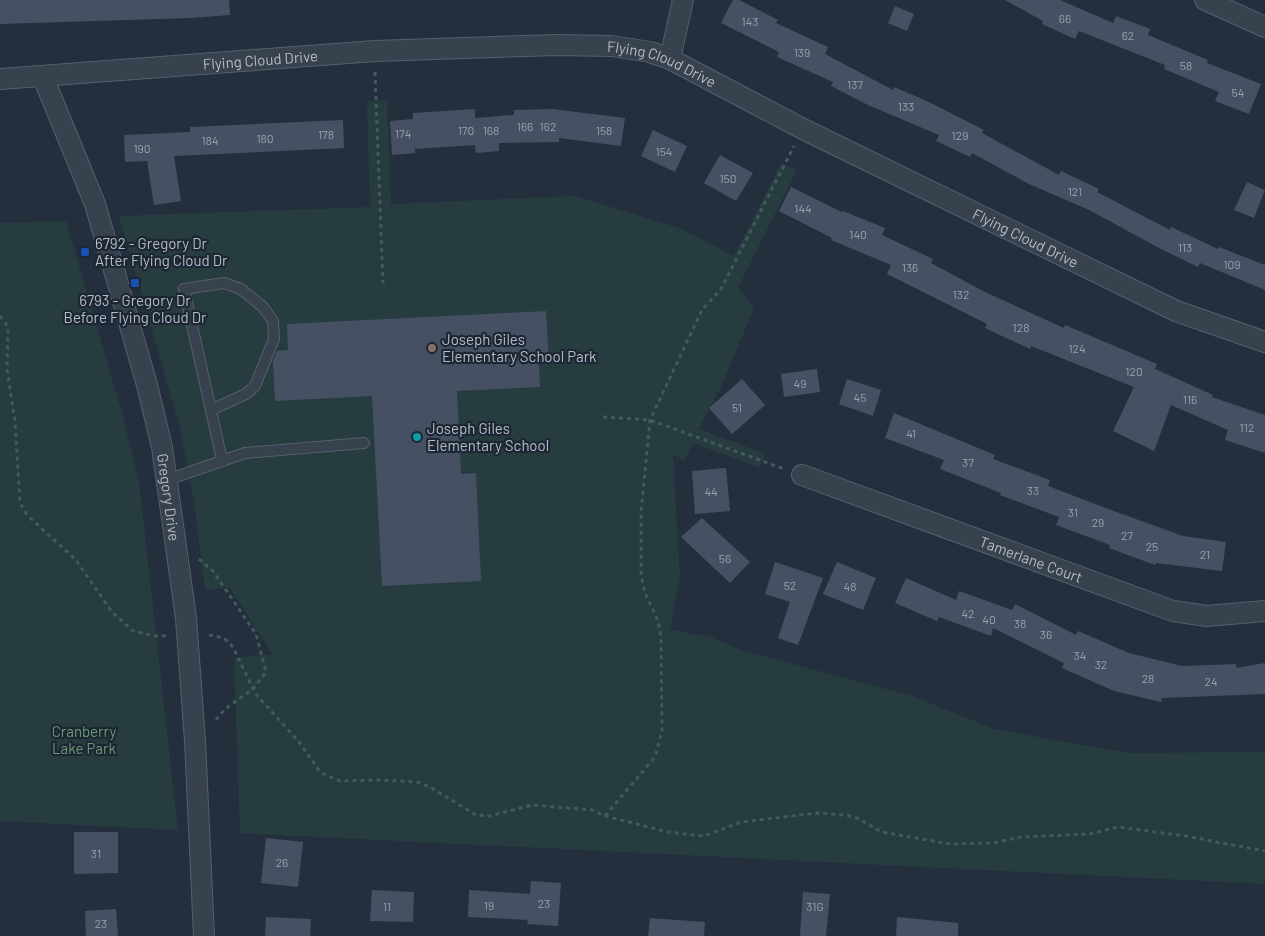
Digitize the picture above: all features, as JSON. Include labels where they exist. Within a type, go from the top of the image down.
[{"type":"street","points":[[670,59],[683,0]]},
{"type":"street","points":[[1205,0],[1265,27]]},
{"type":"street","name":"Flying Cloud Drive","points":[[0,79],[374,52],[592,45],[641,50],[670,59],[803,129],[1176,311],[1265,342]]},
{"type":"street","name":"Gregory Drive","points":[[43,76],[95,204],[147,385],[168,480],[186,618],[204,936]]},
{"type":"street","name":"Tamerlane Court","points":[[802,475],[1173,611],[1207,616],[1265,611]]},
{"type":"lane","points":[[211,410],[246,394],[255,386],[274,339],[273,322],[263,306],[241,289],[224,282],[184,289],[222,460]]},
{"type":"lane","points":[[168,480],[244,453],[364,442]]},
{"type":"path","points":[[374,52],[383,283]]},
{"type":"path","points":[[605,816],[655,757],[662,730],[661,638],[658,621],[645,594],[642,574],[641,513],[650,420],[702,310],[721,289],[803,129]]},
{"type":"path","points":[[0,316],[8,327],[7,369],[16,421],[20,503],[27,515],[76,560],[112,612],[133,631],[160,637],[171,634]]},
{"type":"path","points":[[603,416],[650,420],[802,475]]},
{"type":"path","points":[[176,540],[213,571],[256,634],[266,672],[253,689],[225,708],[194,741]]},
{"type":"path","points":[[209,634],[224,638],[233,647],[253,689],[299,742],[314,766],[330,778],[340,781],[381,780],[417,782],[430,787],[476,815],[490,816],[532,805],[592,810],[605,816],[668,832],[704,836],[741,822],[817,813],[845,815],[857,818],[882,832],[950,844],[993,843],[1022,837],[1090,834],[1118,827],[1185,836],[1265,851]]},
{"type":"green space","points":[[387,100],[391,204],[575,196],[679,228],[734,256],[781,163],[797,170],[738,288],[754,308],[721,387],[699,429],[765,454],[760,468],[693,443],[684,461],[673,454],[680,578],[670,630],[711,637],[744,651],[912,696],[994,729],[1129,753],[1265,752],[1265,884],[240,833],[234,658],[272,654],[230,588],[205,590],[194,501],[179,424],[119,216],[370,207],[367,101]]},
{"type":"green space","name":"Cranberry Lake Park","points":[[66,221],[122,413],[139,482],[178,830],[0,821],[0,223]]},
{"type":"building","points":[[0,0],[229,0],[230,15],[0,24]]},
{"type":"building","points":[[733,0],[739,0],[778,20],[776,23],[828,47],[825,54],[893,90],[894,87],[929,102],[984,130],[982,133],[1059,175],[1061,171],[1099,189],[1097,192],[1170,230],[1171,227],[1218,249],[1219,247],[1265,265],[1265,290],[1200,263],[1198,267],[1089,210],[1029,184],[972,153],[970,157],[936,141],[939,135],[868,105],[831,86],[833,82],[777,57],[779,52],[721,23]]},
{"type":"building","points":[[1005,0],[1060,0],[1113,23],[1116,16],[1150,29],[1148,35],[1208,60],[1207,63],[1261,84],[1249,114],[1215,101],[1219,92],[1164,69],[1165,65],[1079,31],[1075,39],[1042,24],[1043,21]]},
{"type":"building","points":[[895,6],[914,14],[907,31],[888,23]]},
{"type":"building","points":[[475,109],[475,118],[514,115],[514,110],[552,109],[625,118],[621,146],[559,138],[559,142],[499,143],[499,151],[476,153],[475,145],[415,149],[415,153],[392,155],[390,121],[413,119],[413,113]]},
{"type":"building","points":[[343,120],[344,148],[174,156],[181,201],[154,205],[147,161],[125,162],[124,135],[190,132],[190,127]]},
{"type":"building","points":[[653,130],[687,146],[675,172],[641,156]]},
{"type":"building","points":[[720,155],[753,173],[736,201],[704,183]]},
{"type":"building","points":[[1247,182],[1265,190],[1254,218],[1234,210]]},
{"type":"building","points":[[791,187],[842,212],[885,228],[882,235],[933,259],[931,263],[985,292],[1064,328],[1065,325],[1157,364],[1155,369],[1213,395],[1212,397],[1265,415],[1265,453],[1225,440],[1228,430],[1171,405],[1154,451],[1113,431],[1134,387],[1031,346],[1030,349],[985,328],[987,324],[887,274],[891,265],[831,240],[832,238],[779,211]]},
{"type":"building","name":"Joseph Giles Elementary School","points":[[546,311],[549,362],[539,362],[540,387],[457,391],[461,474],[476,473],[481,581],[382,586],[372,396],[275,401],[273,361],[277,351],[288,350],[287,324]]},
{"type":"building","points":[[817,369],[820,392],[784,397],[781,374]]},
{"type":"building","points":[[742,379],[765,405],[732,434],[709,408]]},
{"type":"building","points":[[847,379],[881,390],[873,416],[839,404]]},
{"type":"building","points":[[894,413],[995,455],[993,459],[1050,480],[1048,486],[1183,536],[1226,542],[1222,571],[1156,563],[1155,565],[1109,548],[1110,545],[1056,525],[1059,517],[1000,495],[1001,493],[940,469],[944,460],[885,438]]},
{"type":"building","points":[[726,468],[730,511],[695,514],[692,471]]},
{"type":"building","points":[[702,518],[750,562],[730,583],[681,537]]},
{"type":"building","points":[[775,562],[823,578],[798,645],[778,638],[790,602],[765,594]]},
{"type":"building","points":[[837,562],[876,578],[863,610],[823,594]]},
{"type":"building","points":[[906,578],[956,600],[959,591],[1012,610],[1015,604],[1076,635],[1078,631],[1129,653],[1182,666],[1236,664],[1236,668],[1265,663],[1265,694],[1162,698],[1161,702],[1114,691],[1062,668],[1064,663],[993,628],[991,636],[939,617],[937,621],[895,603]]},
{"type":"building","points":[[74,832],[118,832],[118,873],[74,874]]},
{"type":"building","points":[[266,838],[303,842],[298,887],[261,883]]},
{"type":"building","points":[[531,881],[561,883],[558,926],[527,924],[528,920],[468,917],[469,890],[530,894]]},
{"type":"building","points":[[372,890],[414,892],[413,922],[370,921]]},
{"type":"building","points":[[803,892],[830,894],[826,936],[800,936]]},
{"type":"building","points":[[116,909],[118,936],[86,936],[85,911]]},
{"type":"building","points":[[266,917],[311,919],[310,936],[265,936]]},
{"type":"building","points":[[897,917],[958,923],[958,936],[896,936]]},
{"type":"building","points":[[650,918],[705,922],[704,936],[648,936]]},
{"type":"place","name":"6792 - Gregory Dr After Flying Cloud Dr","points":[[85,252]]},
{"type":"place","name":"6793 - Gregory Dr Before Flying Cloud Dr","points":[[135,283]]},
{"type":"place","name":"Joseph Giles Elementary School Park","points":[[432,348]]},
{"type":"place","name":"Joseph Giles Elementary School","points":[[417,437]]}]
